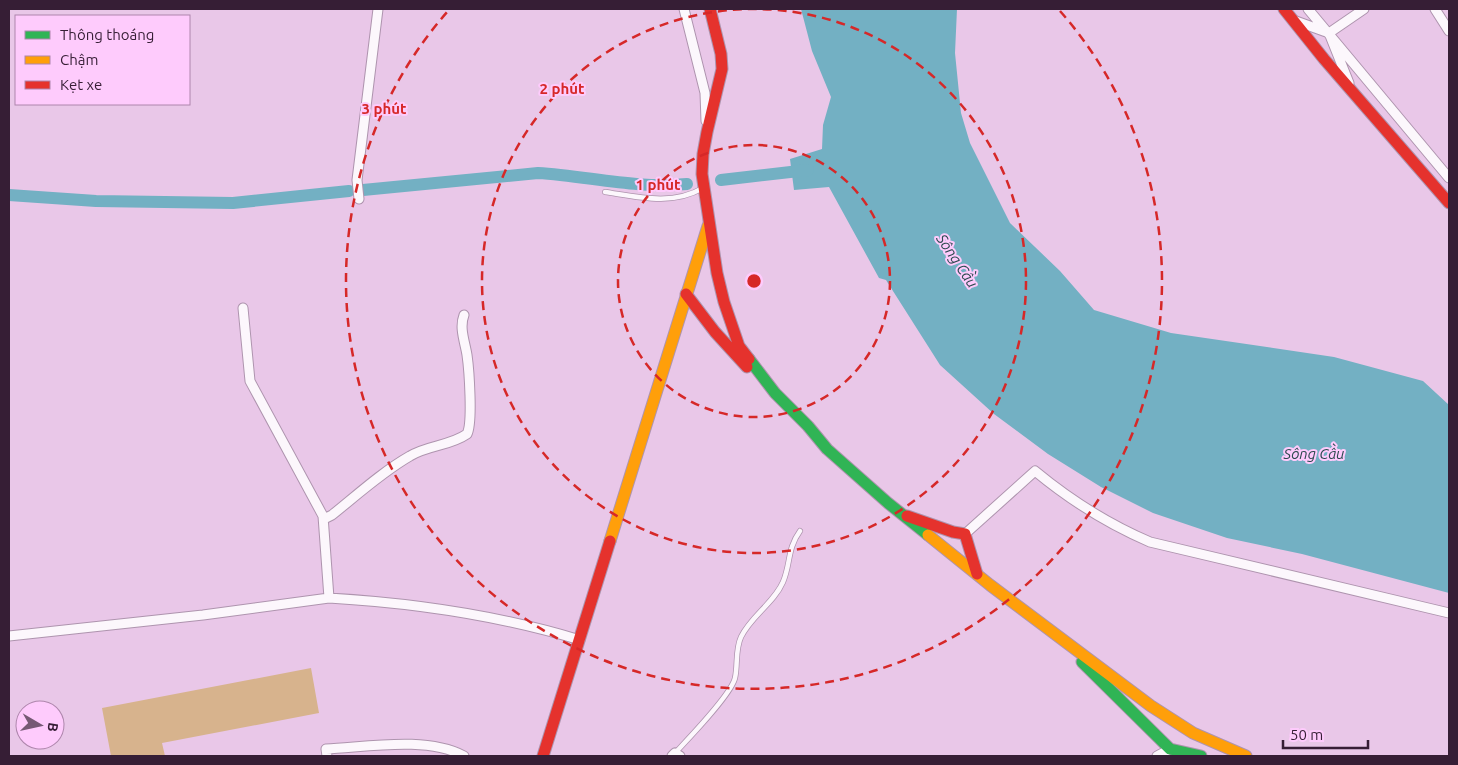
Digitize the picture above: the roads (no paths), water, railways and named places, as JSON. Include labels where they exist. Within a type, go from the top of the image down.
[{"type":"main road","points":[[710,9],[721,54],[722,69],[703,154],[702,174],[709,224],[724,302],[740,346],[775,393]]},
{"type":"main road","points":[[1284,9],[1352,92],[1449,204]]},
{"type":"main road","points":[[543,756],[709,224]]},
{"type":"main road","points":[[686,294],[706,323],[723,343],[808,426],[827,449],[902,515],[1151,706],[1193,733],[1246,756]]},
{"type":"main road","points":[[902,515],[953,532],[965,534],[977,574]]},
{"type":"main road","points":[[1060,638],[1093,674],[1170,749],[1201,756]]},
{"type":"street","points":[[359,199],[357,180],[378,9]]},
{"type":"street","points":[[684,9],[705,93],[707,132]]},
{"type":"street","points":[[1308,9],[1449,178]]},
{"type":"street","points":[[1329,33],[1364,9]]},
{"type":"street","points":[[1435,9],[1449,31]]},
{"type":"street","points":[[1293,20],[1329,33],[1352,92]]},
{"type":"street","points":[[243,308],[250,380],[321,510],[324,519],[329,598]]},
{"type":"street","points":[[324,519],[332,515],[409,456],[433,446],[455,441],[467,434],[470,422],[467,357],[463,335],[464,316]]},
{"type":"street","points":[[965,534],[1035,471],[1090,511],[1125,532],[1150,542],[1449,613]]},
{"type":"street","points":[[9,636],[203,615],[329,598],[410,604],[457,611],[519,623],[580,640]]},
{"type":"street","points":[[327,756],[326,749],[404,745],[464,756]]},
{"type":"street","points":[[1157,756],[1170,749]]},
{"type":"lane","points":[[605,192],[668,200],[681,198],[704,187]]},
{"type":"lane","points":[[675,755],[732,686],[735,678],[737,653],[741,637],[754,618],[777,592],[787,569],[792,542],[800,531]]},
{"type":"water","name":"Sông Cầu","points":[[801,9],[957,9],[955,53],[961,113],[970,143],[1010,223],[1060,271],[1094,310],[1171,333],[1334,357],[1423,381],[1449,405],[1449,593],[1302,554],[1227,538],[1153,513],[1101,487],[1048,454],[994,414],[940,365],[886,280],[879,278],[829,187],[794,190],[790,159],[822,149],[823,125],[831,97],[812,51]]},
{"type":"waterway","points":[[721,180],[808,170]]},
{"type":"waterway","points":[[363,190],[538,173],[631,184],[687,184]]},
{"type":"waterway","points":[[9,195],[96,201],[233,203],[349,191]]}]
